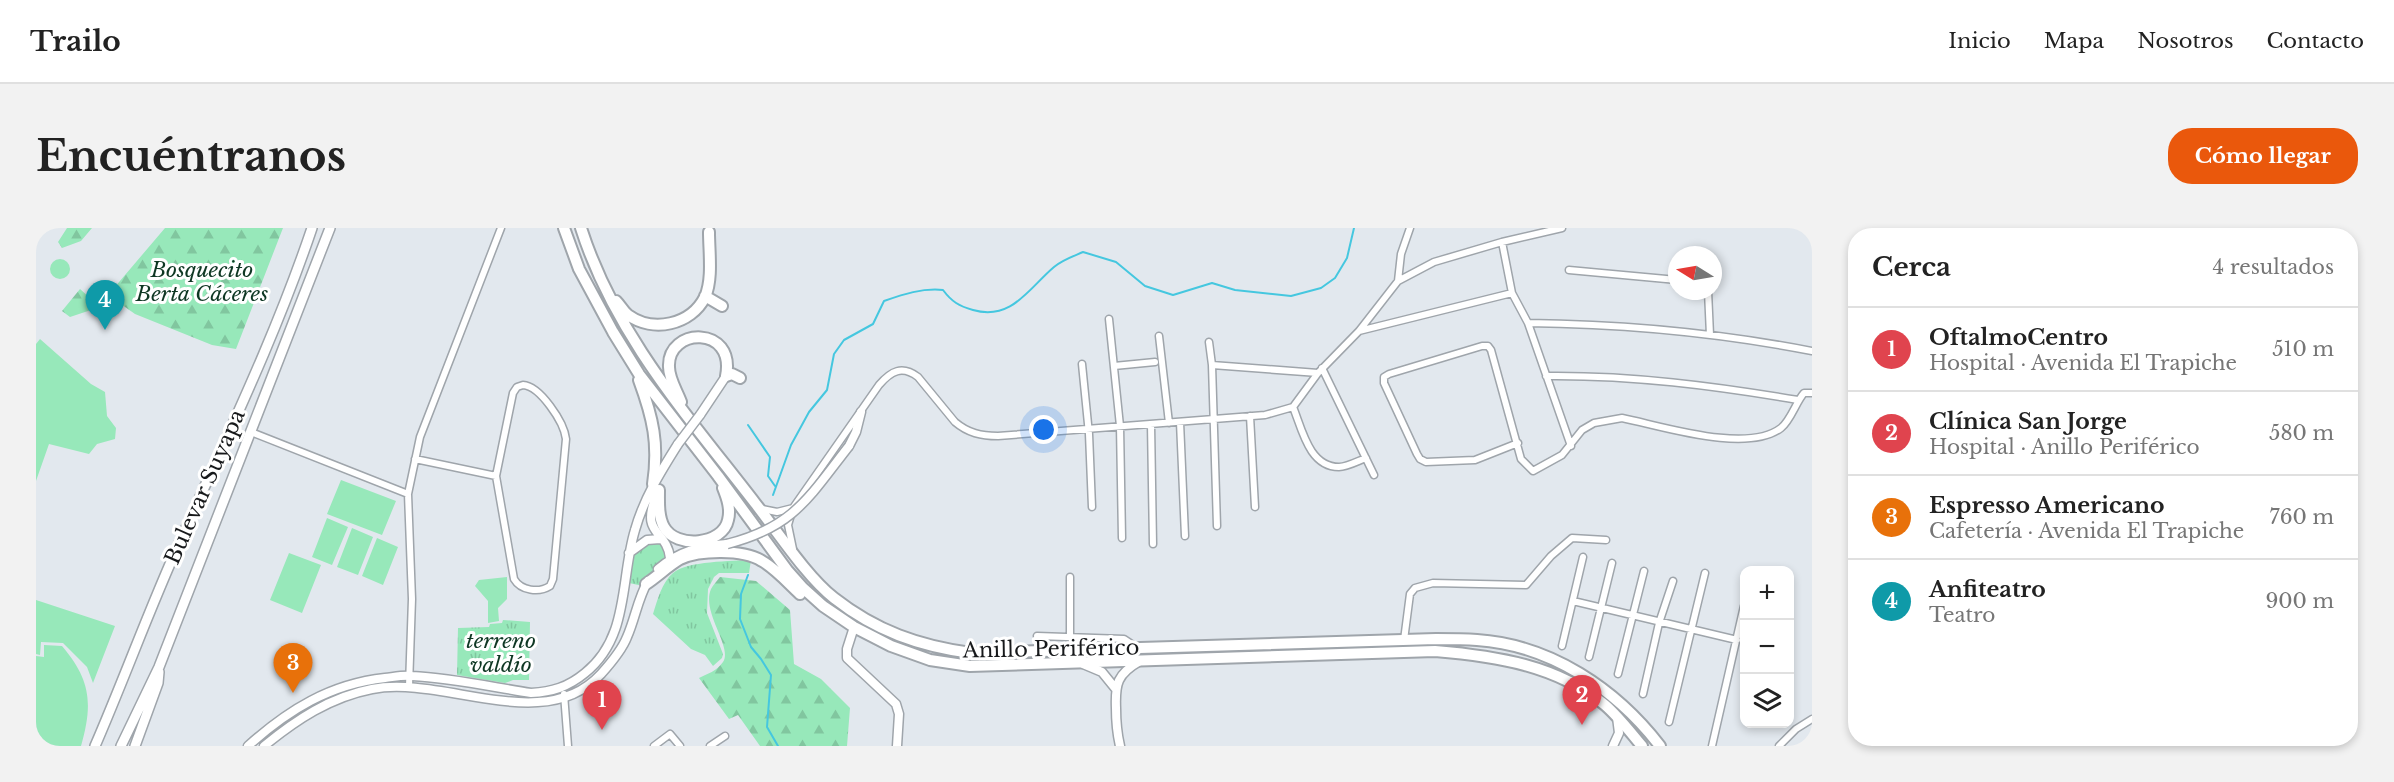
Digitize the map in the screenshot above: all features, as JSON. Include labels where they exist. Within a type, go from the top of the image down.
[{"type":"highway","name":"Anillo Periférico","points":[[564,228],[579,269],[634,366],[787,570],[812,596],[849,624],[891,646],[930,660],[970,666],[1436,651],[1485,655],[1533,667],[1580,688],[1617,716],[1642,746]]},
{"type":"highway","name":"Anillo Periférico","points":[[581,228],[603,284],[623,326],[644,359],[686,414],[794,553],[832,596],[863,618],[896,635],[933,648],[971,653],[1404,639],[1479,640],[1512,645],[1543,655],[1585,676],[1611,694],[1643,724],[1660,746]]},
{"type":"highway","points":[[603,284],[627,314],[651,325],[661,325],[686,318],[697,309],[705,296],[708,285],[710,232]]},
{"type":"highway","points":[[705,296],[722,306]]},
{"type":"highway","points":[[686,414],[669,369],[671,355],[681,342],[700,336],[718,343],[727,358],[726,376],[732,374],[740,378]]},
{"type":"highway","points":[[634,366],[656,439],[656,487],[660,516],[669,534],[683,541],[711,538],[723,530],[728,521],[729,508],[718,476]]},
{"type":"highway","points":[[645,587],[682,559],[706,553],[747,555],[761,560],[827,616],[849,624]]},
{"type":"main road","name":"Bulevar Suyapa","points":[[95,746],[180,542],[293,285],[312,228]]},
{"type":"main road","name":"Bulevar Suyapa","points":[[121,746],[159,667],[330,228]]},
{"type":"main road","points":[[248,746],[274,722],[299,705],[326,693],[370,680],[410,675],[531,693],[548,692],[563,687],[594,666],[608,648],[617,628],[626,585],[629,552],[639,518],[678,444],[726,376]]},
{"type":"main road","points":[[264,746],[286,728],[322,705],[372,689],[409,686],[524,703],[552,702],[583,689],[600,675],[626,639],[645,587],[654,573],[670,558],[701,547],[727,544],[762,532],[794,514],[849,446],[856,432],[861,412]]},
{"type":"main road","points":[[656,487],[651,522],[660,539],[666,544],[670,558]]},
{"type":"main road","points":[[629,552],[648,540],[660,539]]},
{"type":"main road","points":[[626,585],[634,589],[645,587]]},
{"type":"main road","points":[[849,624],[848,658],[896,704],[899,714],[897,746]]},
{"type":"main road","points":[[1120,746],[1115,688],[1125,672],[1140,662]]},
{"type":"main road","points":[[1073,664],[1083,664],[1102,672],[1115,688]]},
{"type":"main road","points":[[135,746],[158,683],[159,667]]},
{"type":"main road","points":[[1613,746],[1619,733],[1617,716]]},
{"type":"main road","points":[[254,746],[274,722]]},
{"type":"street","points":[[409,686],[412,599],[408,494],[415,459],[423,428],[501,228]]},
{"type":"street","points":[[1398,281],[1401,254],[1410,228]]},
{"type":"street","points":[[794,553],[788,533],[793,508],[886,377],[898,370],[918,376],[955,422],[979,435],[999,436],[1250,416],[1293,407],[1320,370],[1359,331],[1398,281],[1434,262],[1502,242],[1562,228]]},
{"type":"street","points":[[1502,242],[1512,293],[1528,323],[1571,446]]},
{"type":"street","points":[[1569,270],[1668,279]]},
{"type":"street","points":[[1359,331],[1512,293]]},
{"type":"street","points":[[1708,300],[1710,335]]},
{"type":"street","points":[[1109,319],[1120,426],[1122,538]]},
{"type":"street","points":[[1528,323],[1588,324],[1710,335],[1812,351]]},
{"type":"street","points":[[1159,336],[1169,423]]},
{"type":"street","points":[[1209,342],[1212,365],[1217,526]]},
{"type":"street","points":[[1518,443],[1475,460],[1426,462],[1420,459],[1384,383],[1384,377],[1440,358],[1488,346],[1491,350],[1518,443],[1521,459],[1533,471],[1562,455],[1582,430],[1594,423],[1622,418],[1708,436],[1757,439],[1783,427],[1798,400],[1804,393],[1812,393]]},
{"type":"street","points":[[1114,366],[1155,362]]},
{"type":"street","points":[[1082,364],[1089,429],[1092,507]]},
{"type":"street","points":[[1212,365],[1320,370]]},
{"type":"street","points":[[1320,370],[1374,475]]},
{"type":"street","points":[[1546,376],[1574,375],[1721,387],[1798,400]]},
{"type":"street","points":[[520,385],[530,386],[539,392],[558,418],[566,439],[553,579],[548,588],[527,589],[519,586],[514,579],[496,476],[513,393],[520,385]]},
{"type":"street","points":[[1293,407],[1312,454],[1327,464],[1340,467],[1366,458]]},
{"type":"street","points":[[1250,416],[1255,507]]},
{"type":"street","points":[[1180,422],[1185,536]]},
{"type":"street","points":[[1151,424],[1153,544]]},
{"type":"street","points":[[251,432],[408,494]]},
{"type":"street","points":[[415,459],[496,476]]},
{"type":"street","points":[[760,509],[777,512],[793,508]]},
{"type":"street","points":[[1404,639],[1410,594],[1415,588],[1433,583],[1526,585],[1551,556],[1572,538],[1606,540]]},
{"type":"street","points":[[1562,646],[1583,557]]},
{"type":"street","points":[[1589,657],[1612,563]]},
{"type":"street","points":[[1618,674],[1644,571]]},
{"type":"street","points":[[1669,722],[1705,573]]},
{"type":"street","points":[[1070,576],[1070,636]]},
{"type":"street","points":[[1643,694],[1659,623],[1673,581]]},
{"type":"street","points":[[1573,601],[1632,617],[1737,640]]},
{"type":"street","points":[[1712,746],[1741,620]]},
{"type":"street","points":[[1037,636],[1124,639],[1137,648]]},
{"type":"street","points":[[563,687],[568,746]]},
{"type":"street","points":[[1779,746],[1796,729],[1812,719]]},
{"type":"street","points":[[654,746],[670,734],[680,746]]},
{"type":"street","points":[[710,746],[725,736]]},
{"type":"green space","points":[[67,228],[92,228],[81,241],[62,248],[58,242]]},
{"type":"green space","name":"Bosquecito Berta Cáceres","points":[[165,228],[283,228],[236,349],[212,345],[135,314],[108,295]]},
{"type":"green space","points":[[60,259],[67,262],[70,269],[67,276],[60,279],[53,276],[50,269],[53,262]]},
{"type":"green space","points":[[80,289],[100,307],[70,317],[62,311]]},
{"type":"green space","points":[[40,339],[91,384],[105,392],[107,416],[116,428],[115,439],[97,444],[89,454],[49,444],[36,481],[36,344]]},
{"type":"green space","points":[[341,480],[396,501],[382,535],[327,514]]},
{"type":"green space","points":[[327,518],[348,527],[332,565],[312,557]]},
{"type":"green space","points":[[352,528],[373,537],[358,575],[337,567]]},
{"type":"green space","points":[[377,538],[398,547],[383,585],[362,576]]},
{"type":"green space","points":[[656,540],[663,544],[667,558],[655,568],[643,586],[629,583],[633,553],[647,542]]},
{"type":"green space","points":[[289,553],[321,565],[302,613],[270,600]]},
{"type":"green space","points":[[751,560],[749,573],[719,573],[714,577],[708,589],[707,613],[723,654],[713,666],[705,655],[691,649],[653,614],[658,598],[669,577],[679,569],[710,562]]},
{"type":"green space","points":[[507,577],[507,599],[498,608],[499,621],[488,623],[488,601],[475,586],[479,580]]},
{"type":"green space","points":[[720,577],[756,581],[790,610],[794,664],[821,679],[850,708],[847,746],[760,746],[738,715],[729,719],[699,678],[718,668],[725,655],[709,598],[711,589]]},
{"type":"green space","points":[[36,600],[115,626],[93,683],[87,667],[63,643],[41,642],[40,655],[36,654]]},
{"type":"green space","name":"terreno valdío","points":[[503,620],[530,622],[529,680],[513,680],[505,683],[457,675],[458,628],[489,627],[490,624],[502,623]]},
{"type":"green space","points":[[44,645],[62,646],[72,658],[84,682],[88,705],[81,746],[36,746],[36,656],[44,657]]},
{"type":"waterway","points":[[773,495],[791,445],[809,412],[827,390],[834,354],[844,340],[873,324],[884,301],[920,291],[943,290],[953,301],[964,307],[987,312],[999,311],[1009,307],[1028,293],[1057,265],[1083,252],[1116,262],[1145,286],[1173,295],[1212,283],[1235,290],[1291,296],[1321,288],[1335,278],[1347,258],[1354,228]]},
{"type":"waterway","points":[[748,425],[770,457],[768,476],[775,486]]},
{"type":"waterway","points":[[748,575],[741,594],[740,619],[751,647],[771,675],[767,727],[778,746]]},
{"type":"place","name":"Anfiteatro","points":[[105,330]]},
{"type":"place","name":"Espresso Americano","points":[[293,693]]},
{"type":"place","name":"Clínica San Jorge","points":[[1582,725]]},
{"type":"place","name":"OftalmoCentro","points":[[602,730]]}]
